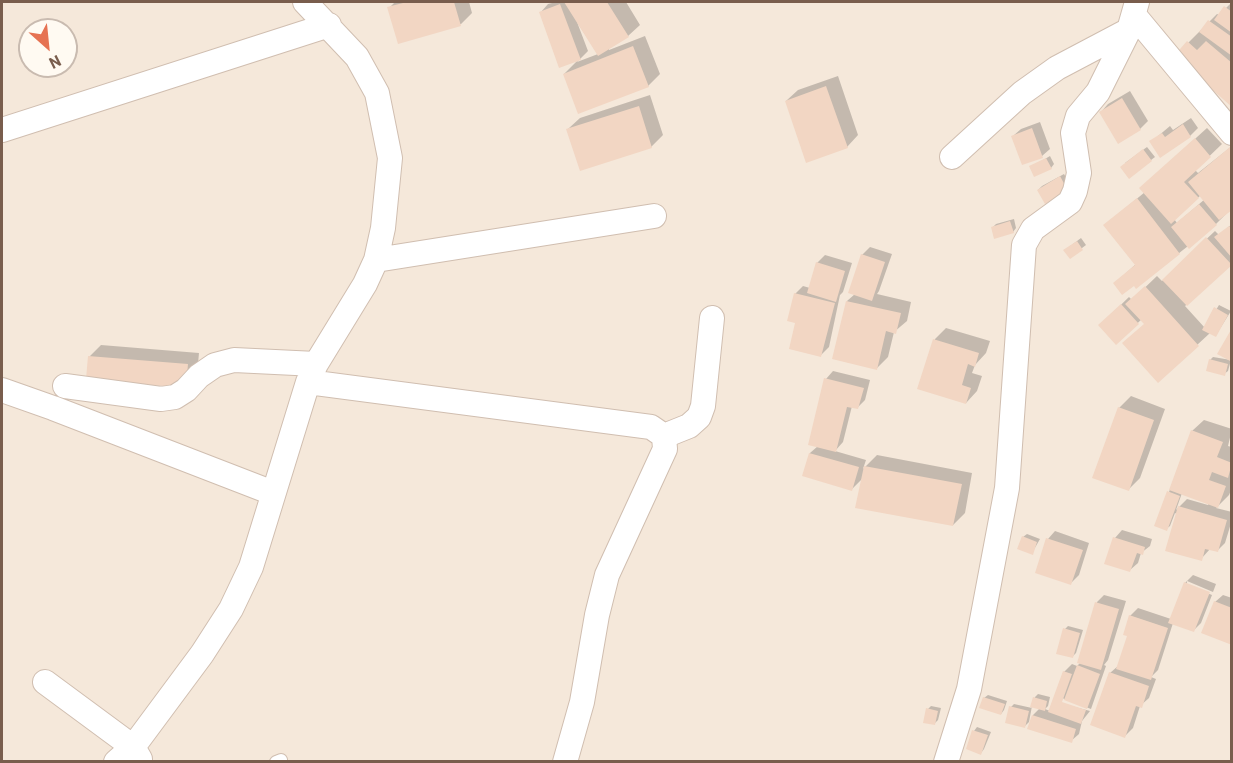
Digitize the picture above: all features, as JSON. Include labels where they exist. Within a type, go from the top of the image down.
[{"type":"street","points":[[45,682],[130,757],[231,609],[251,567],[312,373],[365,284],[376,260],[383,228],[390,158],[376,93],[357,57],[306,2]]},
{"type":"street","points":[[1133,16],[1232,134]]},
{"type":"street","points":[[952,157],[1022,93],[1133,16]]},
{"type":"street","points":[[946,762],[969,689],[1007,488],[1024,245],[1033,229],[1070,202],[1076,191],[1079,173],[1073,133],[1078,116],[1098,92],[1133,16]]},
{"type":"street","points":[[2,130],[329,25]]},
{"type":"street","points":[[376,260],[654,216]]},
{"type":"street","points":[[664,436],[688,426],[699,417],[703,406],[712,318]]},
{"type":"street","points":[[65,386],[161,399],[175,397],[215,365],[234,360],[651,427],[664,436]]},
{"type":"street","points":[[2,390],[273,493]]},
{"type":"street","points":[[565,762],[582,702],[597,615],[607,575],[665,449],[664,436]]},
{"type":"shaded area","points":[[2,2],[1231,2],[1231,761],[2,761]]},
{"type":"building","points":[[407,2],[454,2],[461,26],[398,44],[387,7]]},
{"type":"building","points":[[564,2],[607,2],[629,37],[598,56]]},
{"type":"building","points":[[560,4],[581,60],[559,68],[539,12]]},
{"type":"building","points":[[1224,6],[1232,12],[1232,33],[1214,20]]},
{"type":"building","points":[[1208,20],[1232,37],[1232,56],[1199,32]]},
{"type":"building","points":[[1187,41],[1197,50],[1206,41],[1232,63],[1232,107],[1174,56]]},
{"type":"building","points":[[633,46],[649,87],[578,114],[563,74]]},
{"type":"building","points":[[826,86],[848,148],[806,163],[785,101]]},
{"type":"building","points":[[1122,98],[1141,130],[1118,144],[1099,112]]},
{"type":"building","points":[[639,106],[652,148],[580,171],[566,129]]},
{"type":"building","points":[[1183,124],[1191,137],[1160,158],[1149,141],[1162,133],[1165,137]]},
{"type":"building","points":[[1032,128],[1043,158],[1022,165],[1011,136]]},
{"type":"building","points":[[1195,138],[1211,157],[1184,182],[1199,198],[1171,224],[1139,188]]},
{"type":"building","points":[[1230,147],[1232,210],[1219,220],[1188,182]]},
{"type":"building","points":[[1143,149],[1152,161],[1129,179],[1120,167]]},
{"type":"building","points":[[1046,158],[1052,169],[1034,177],[1029,166]]},
{"type":"building","points":[[1060,176],[1068,191],[1045,204],[1037,190]]},
{"type":"building","points":[[1137,198],[1180,254],[1136,289],[1134,286],[1122,295],[1113,283],[1135,265],[1103,225]]},
{"type":"building","points":[[1199,204],[1217,225],[1189,249],[1171,227]]},
{"type":"building","points":[[1010,221],[1014,233],[994,239],[991,227]]},
{"type":"building","points":[[1229,226],[1232,229],[1232,258],[1214,237]]},
{"type":"building","points":[[1206,237],[1232,265],[1187,306],[1162,280]]},
{"type":"building","points":[[1077,241],[1083,250],[1070,259],[1063,250]]},
{"type":"building","points":[[861,254],[885,262],[872,301],[848,293]]},
{"type":"building","points":[[816,262],[845,271],[836,302],[807,293]]},
{"type":"building","points":[[1145,286],[1199,346],[1158,383],[1122,343],[1144,324],[1125,304]]},
{"type":"building","points":[[794,293],[835,303],[821,357],[789,349],[795,323],[787,321]]},
{"type":"building","points":[[846,301],[901,313],[896,334],[886,331],[877,370],[832,359]]},
{"type":"building","points":[[1121,304],[1139,324],[1116,345],[1098,325]]},
{"type":"building","points":[[1214,307],[1228,315],[1216,337],[1202,330]]},
{"type":"building","points":[[1232,328],[1232,362],[1217,354]]},
{"type":"building","points":[[933,339],[979,353],[975,367],[968,364],[962,385],[971,388],[966,404],[917,389]]},
{"type":"building","points":[[88,356],[188,364],[186,388],[86,379]]},
{"type":"building","points":[[1209,359],[1228,364],[1225,376],[1206,371]]},
{"type":"building","points":[[824,378],[864,388],[858,409],[847,407],[836,452],[808,445]]},
{"type":"building","points":[[1118,407],[1154,420],[1129,491],[1092,478]]},
{"type":"building","points":[[1191,430],[1223,442],[1217,457],[1232,463],[1228,478],[1212,472],[1209,480],[1226,486],[1218,508],[1169,490]]},
{"type":"building","points":[[809,453],[859,467],[852,491],[802,476]]},
{"type":"building","points":[[864,466],[962,484],[953,526],[855,508]]},
{"type":"building","points":[[1167,491],[1180,496],[1167,531],[1154,526]]},
{"type":"building","points":[[1178,506],[1227,520],[1218,552],[1205,549],[1202,561],[1165,551]]},
{"type":"building","points":[[1022,536],[1037,542],[1033,555],[1017,549]]},
{"type":"building","points":[[1113,537],[1145,547],[1143,555],[1137,553],[1130,572],[1104,564]]},
{"type":"building","points":[[1046,538],[1083,550],[1071,585],[1035,573]]},
{"type":"building","points":[[1184,582],[1210,592],[1194,632],[1168,623]]},
{"type":"building","points":[[1214,601],[1232,608],[1232,645],[1201,633]]},
{"type":"building","points":[[1095,602],[1119,609],[1101,670],[1077,663]]},
{"type":"building","points":[[1129,615],[1168,628],[1151,680],[1116,669],[1127,636],[1123,635]]},
{"type":"building","points":[[1063,628],[1080,633],[1073,658],[1056,654]]},
{"type":"building","points":[[1077,665],[1100,674],[1087,709],[1064,700]]},
{"type":"building","points":[[1063,671],[1072,674],[1062,702],[1086,710],[1081,724],[1048,712]]},
{"type":"building","points":[[1109,672],[1149,686],[1142,708],[1136,706],[1125,738],[1090,725]]},
{"type":"building","points":[[983,697],[1005,704],[1001,715],[979,708]]},
{"type":"building","points":[[1033,697],[1047,701],[1045,711],[1030,707]]},
{"type":"building","points":[[1009,706],[1029,711],[1025,728],[1005,723]]},
{"type":"building","points":[[926,708],[938,711],[935,725],[923,723]]},
{"type":"building","points":[[1032,715],[1076,729],[1072,743],[1027,729]]},
{"type":"building","points":[[972,730],[988,735],[981,755],[966,749]]}]
